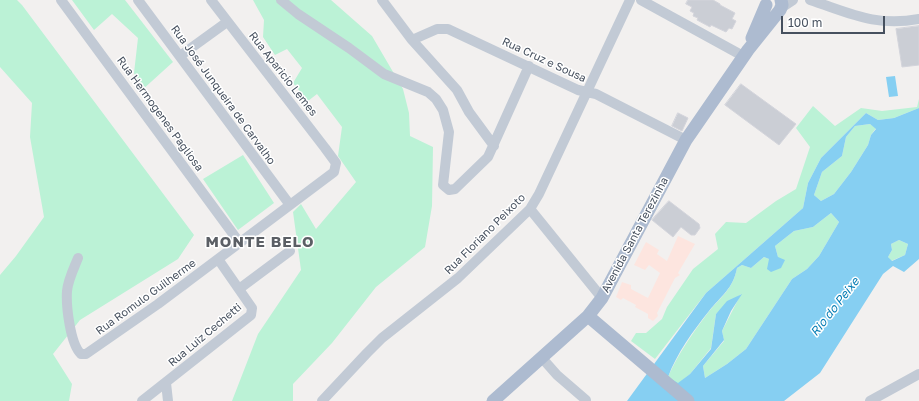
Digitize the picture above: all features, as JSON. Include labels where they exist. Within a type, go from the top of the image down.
[{"type":"main road","name":"Avenida Santa Terezinha","points":[[747,51],[766,2]]},
{"type":"main road","points":[[766,2],[770,12],[775,13],[780,6]]},
{"type":"main road","name":"Avenida Santa Terezinha","points":[[493,401],[588,316],[602,298],[686,140],[780,6]]},
{"type":"main road","points":[[588,316],[688,401]]},
{"type":"street","name":"Rua Hermogenes Pagliosa","points":[[61,0],[239,242]]},
{"type":"street","name":"Rua José Junqueira de Carvalho","points":[[138,0],[290,204]]},
{"type":"street","name":"Rua Aparicio Lemes","points":[[211,0],[336,163]]},
{"type":"street","points":[[280,0],[388,76],[428,92],[436,99],[443,110],[449,132],[443,184],[445,188],[452,190],[455,189],[488,157],[529,66]]},
{"type":"street","points":[[382,0],[412,40],[458,90],[469,112],[494,146]]},
{"type":"street","name":"Rua Floriano Peixoto","points":[[322,401],[367,353],[458,278],[530,209],[539,194],[630,0]]},
{"type":"street","points":[[641,0],[747,51]]},
{"type":"street","points":[[780,6],[793,0]]},
{"type":"street","points":[[810,0],[872,21],[889,22],[919,18]]},
{"type":"street","points":[[180,56],[227,22]]},
{"type":"street","name":"Rua Cruz e Sousa","points":[[412,40],[438,29],[448,29],[587,93],[596,94],[686,140]]},
{"type":"street","name":"Rua Romulo Guilherme","points":[[78,258],[69,282],[67,298],[76,347],[81,354],[86,354],[218,259],[334,172],[336,163]]},
{"type":"street","points":[[530,209],[602,298]]},
{"type":"street","points":[[238,289],[290,251]]},
{"type":"street","name":"Rua Luiz Cechetti","points":[[142,401],[166,384],[251,315],[252,308],[218,259]]},
{"type":"street","points":[[542,358],[558,375],[586,400]]},
{"type":"street","points":[[870,401],[919,374]]},
{"type":"street","points":[[166,384],[168,401]]},
{"type":"shaded area","points":[[678,236],[695,244],[678,273],[680,275],[675,278],[657,313],[658,316],[653,321],[648,318],[648,314],[635,307],[636,305],[623,298],[621,300],[616,297],[622,282],[631,285],[631,289],[648,298],[660,273],[649,265],[645,270],[634,265],[646,242],[659,250],[657,254],[667,261]]},
{"type":"green space","points":[[0,0],[17,0],[22,5],[194,235],[178,259],[80,320],[53,354],[72,384],[69,401],[0,401],[0,275],[16,256],[44,217],[30,137],[32,103],[0,67]]},
{"type":"green space","points":[[72,0],[125,0],[173,62],[141,91],[134,73],[138,38],[112,14],[94,30]]},
{"type":"green space","points":[[253,0],[331,0],[372,36],[403,89],[409,113],[410,136],[433,147],[432,206],[425,247],[376,287],[332,343],[293,384],[293,401],[232,401],[258,334],[301,270],[293,212],[301,204],[316,229],[356,182],[338,156],[342,127],[317,94],[308,101],[293,83],[302,68],[287,49],[275,55],[263,37],[264,20]]},
{"type":"green space","points":[[919,99],[919,108],[894,118],[878,120],[866,113],[821,158],[808,183],[803,208],[706,293],[655,359],[631,341],[636,333],[646,333],[662,319],[667,307],[693,269],[718,249],[715,234],[726,222],[746,223],[776,201],[796,189],[810,147],[796,128],[813,106],[835,126],[861,108],[882,111],[917,107]]},
{"type":"green space","points":[[870,124],[876,128],[871,135],[868,145],[851,172],[834,194],[821,201],[814,195],[822,172],[842,156],[846,137],[855,126]]},
{"type":"green space","points":[[243,155],[274,203],[238,230],[203,179]]},
{"type":"green space","points":[[831,213],[839,222],[819,256],[807,269],[792,279],[746,349],[727,364],[705,378],[703,366],[724,341],[722,331],[741,294],[716,314],[711,348],[690,374],[678,384],[668,377],[676,360],[691,337],[707,314],[729,288],[737,268],[742,265],[751,268],[764,257],[769,259],[778,257],[775,246],[794,231],[813,227]]},
{"type":"green space","points":[[899,240],[908,244],[905,255],[891,261],[888,257],[892,250],[891,244]]},
{"type":"water","points":[[895,76],[898,96],[889,97],[886,77]]},
{"type":"water","name":"Rio do Peixe","points":[[919,108],[919,259],[904,272],[893,266],[883,274],[820,373],[784,401],[627,401],[706,293],[803,208],[808,183],[821,158],[866,113],[878,120],[894,118]],"holes":[[[870,124],[876,129],[871,135],[868,145],[851,172],[834,194],[821,201],[814,195],[822,172],[842,156],[846,137],[855,126]],[[831,213],[839,222],[819,256],[807,269],[792,279],[746,349],[727,364],[705,378],[703,366],[724,340],[722,331],[731,311],[742,294],[727,301],[716,314],[711,349],[690,374],[678,383],[668,377],[676,359],[691,334],[730,287],[737,268],[742,265],[751,268],[764,257],[769,259],[767,269],[771,272],[781,268],[785,260],[778,257],[775,246],[794,231],[813,227]],[[899,240],[908,244],[905,255],[892,261],[888,257],[892,250],[891,244]]]},
{"type":"building","points":[[688,0],[713,0],[735,13],[732,19],[736,21],[732,29],[729,28],[726,32],[711,25],[710,27],[697,20],[698,18],[693,16],[694,13],[690,11],[692,7],[686,4]]},
{"type":"building","points":[[919,26],[919,65],[902,67],[896,29]]},
{"type":"building","points":[[741,84],[796,124],[779,145],[725,105]]},
{"type":"building","points":[[678,113],[688,118],[682,131],[672,126]]},
{"type":"building","points":[[669,201],[699,224],[700,228],[695,235],[691,235],[681,227],[673,237],[652,220]]},
{"type":"district","name":"MONTE BELO","points":[[260,242]]}]
